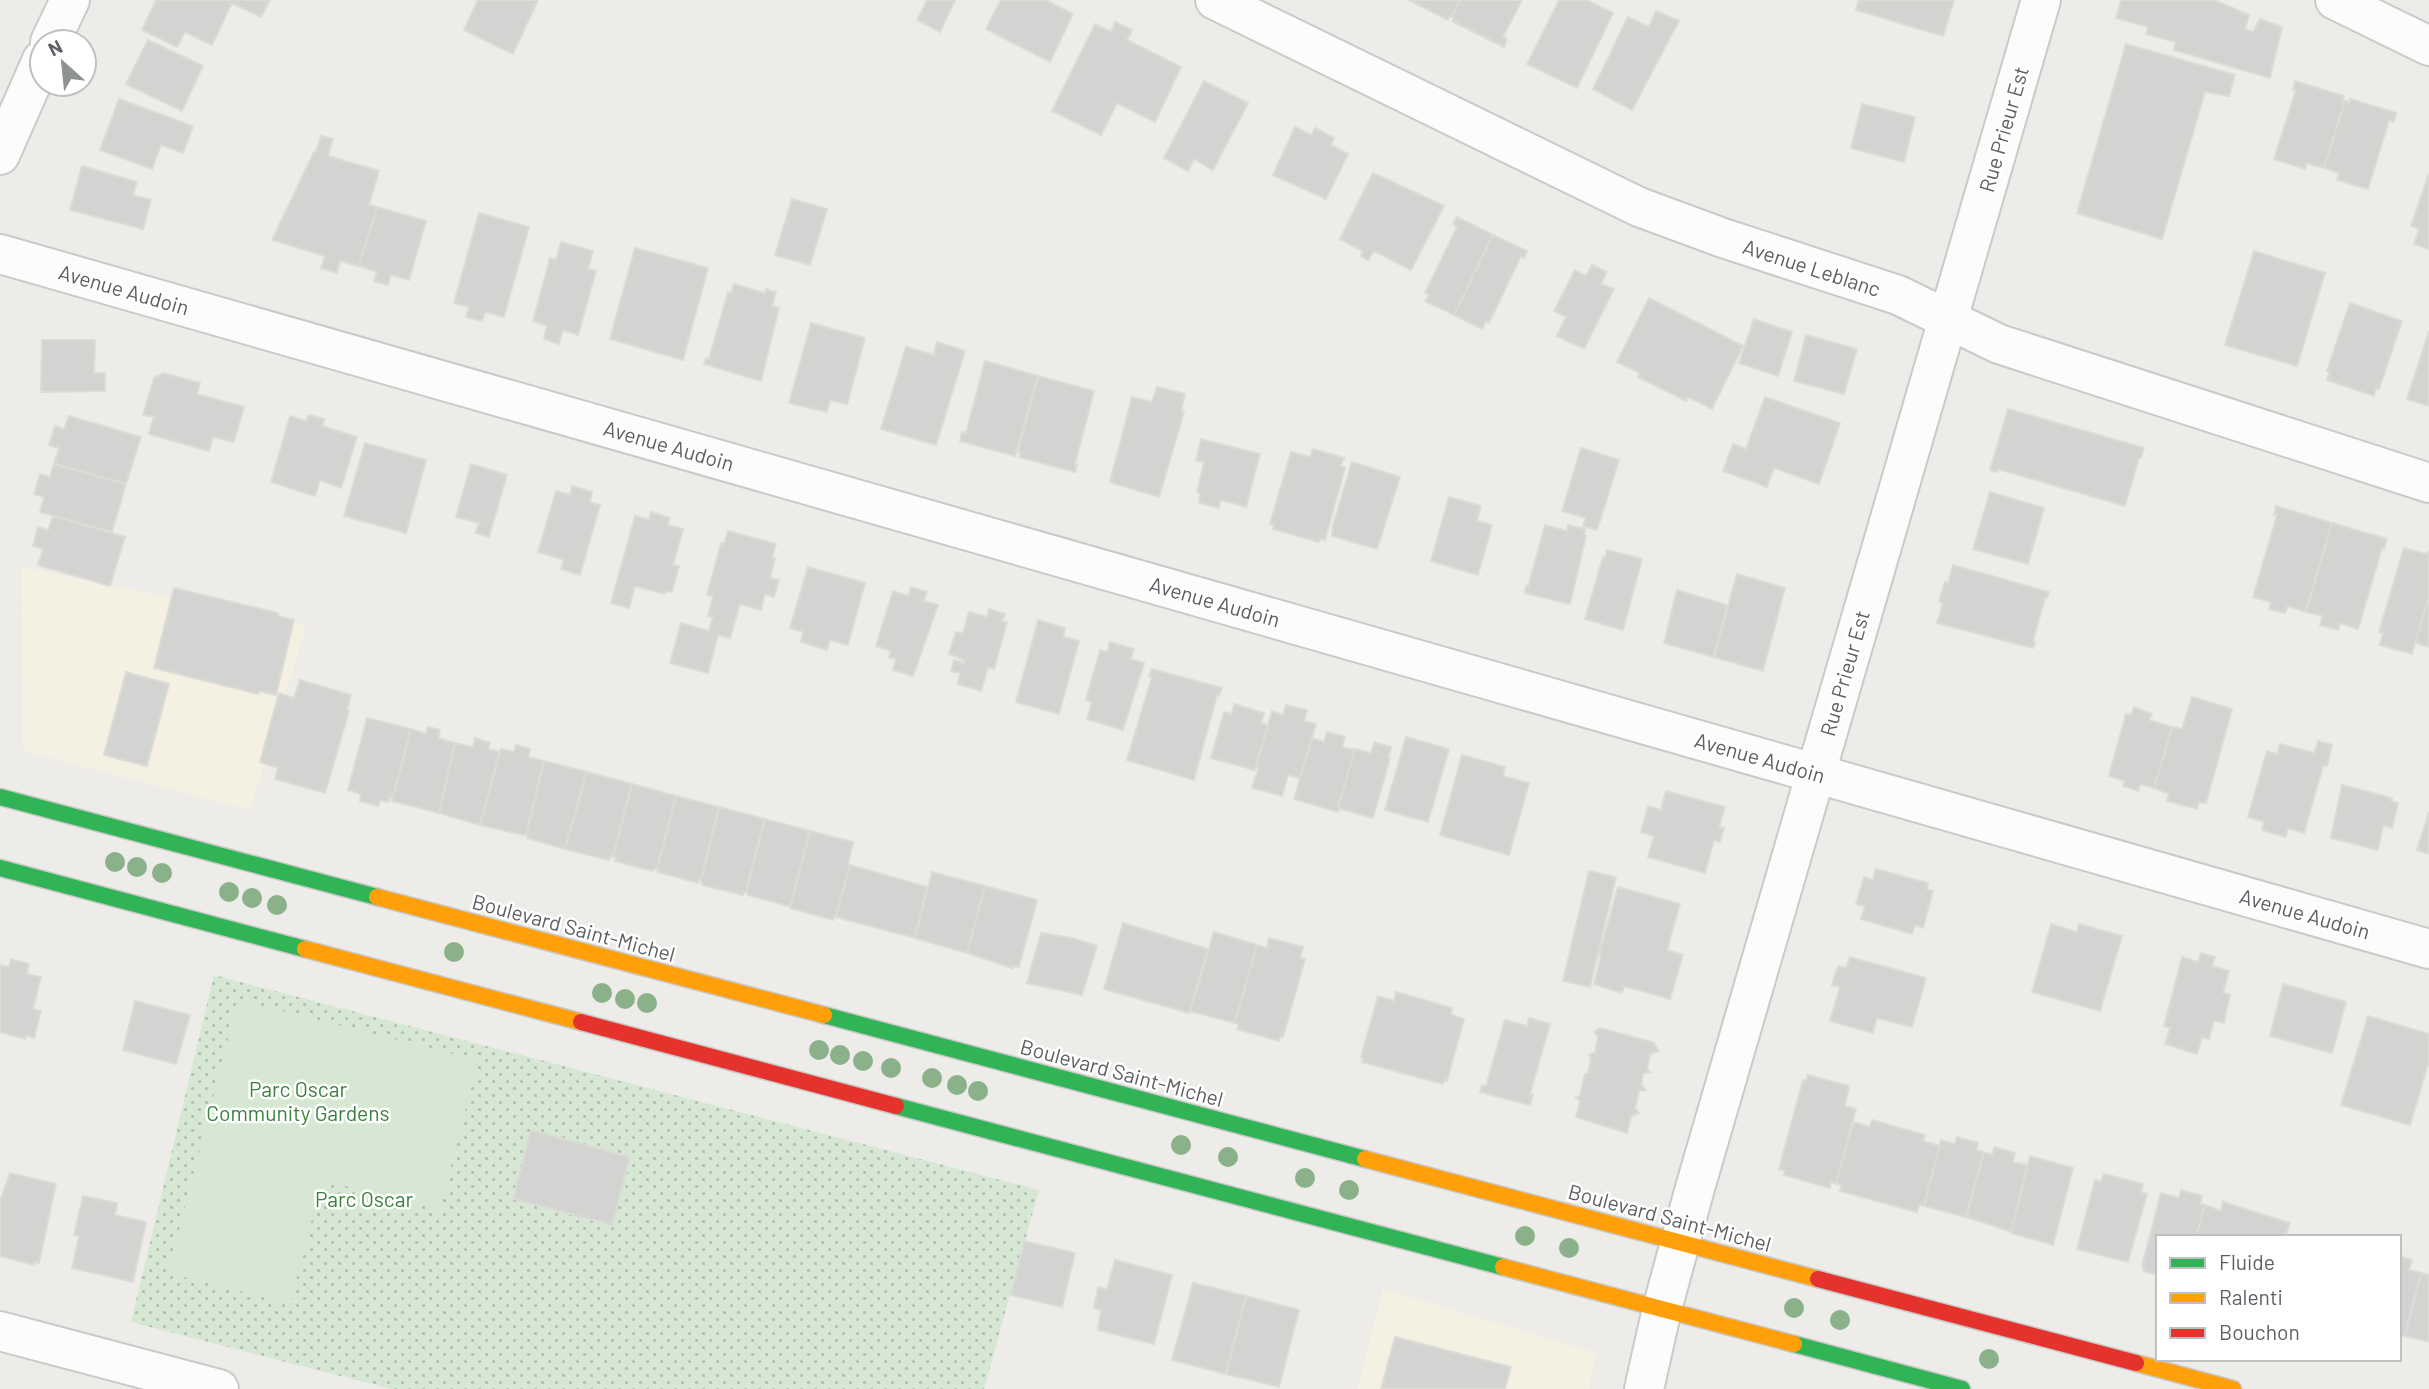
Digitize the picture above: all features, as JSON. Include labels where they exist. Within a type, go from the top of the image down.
[{"type":"main road","name":"Boulevard Saint-Michel","points":[[0,797],[2233,1389]]},
{"type":"main road","points":[[0,868],[1962,1389]]},
{"type":"street","points":[[57,28],[70,0]]},
{"type":"street","name":"Avenue Leblanc","points":[[1215,0],[1639,207],[1723,238],[1898,295],[1999,344],[2429,483]]},
{"type":"street","name":"Rue Prieur Est","points":[[1644,1389],[1662,1309],[1815,772],[2041,0]]},
{"type":"street","points":[[2335,0],[2429,46]]},
{"type":"street","points":[[0,155],[28,92]]},
{"type":"street","name":"Avenue Audoin","points":[[0,254],[2429,949]]},
{"type":"street","points":[[0,1331],[123,1376],[219,1389]]},
{"type":"shaded area","points":[[22,567],[306,626],[250,810],[23,751]]},
{"type":"shaded area","points":[[1383,1289],[1596,1353],[1589,1389],[1357,1389]]},
{"type":"green space","name":"Parc Oscar","points":[[214,975],[1039,1190],[984,1389],[391,1389],[131,1322]]},
{"type":"green space","name":"Parc Oscar Community Gardens","points":[[238,1000],[478,1060],[440,1210],[322,1180],[290,1304],[168,1273]]},
{"type":"building","points":[[156,0],[270,0],[261,17],[232,3],[212,45],[185,32],[177,47],[142,30]]},
{"type":"building","points":[[478,0],[538,0],[513,54],[464,30]]},
{"type":"building","points":[[927,0],[955,0],[940,32],[917,20]]},
{"type":"building","points":[[1001,0],[1046,0],[1073,14],[1050,62],[986,29]]},
{"type":"building","points":[[1409,0],[1460,0],[1448,20]]},
{"type":"building","points":[[1460,0],[1522,0],[1503,37],[1507,39],[1504,47],[1452,21]]},
{"type":"building","points":[[1559,0],[1586,0],[1613,13],[1577,88],[1527,64]]},
{"type":"building","points":[[1859,0],[1954,0],[1943,36],[1856,10]]},
{"type":"building","points":[[2121,0],[2214,0],[2249,15],[2245,29],[2253,32],[2260,19],[2282,27],[2270,78],[2174,50],[2176,42],[2146,34],[2148,27],[2116,18]]},
{"type":"building","points":[[1656,11],[1679,21],[1632,110],[1593,89],[1628,17],[1649,27]]},
{"type":"building","points":[[1115,22],[1132,30],[1127,40],[1181,67],[1155,122],[1117,103],[1101,135],[1052,111],[1095,24],[1111,32]]},
{"type":"building","points":[[148,40],[203,66],[182,111],[126,84]]},
{"type":"building","points":[[2126,44],[2235,75],[2229,96],[2205,92],[2162,239],[2077,213]]},
{"type":"building","points":[[1204,81],[1248,103],[1213,170],[1194,159],[1188,171],[1164,158]]},
{"type":"building","points":[[2295,81],[2344,96],[2342,101],[2345,101],[2324,168],[2306,163],[2305,169],[2274,159],[2296,90],[2293,89]]},
{"type":"building","points":[[119,99],[193,126],[183,153],[161,145],[152,169],[100,150]]},
{"type":"building","points":[[2350,99],[2396,113],[2394,122],[2389,120],[2368,189],[2337,180],[2339,173],[2324,168],[2345,101],[2349,103]]},
{"type":"building","points":[[1862,104],[1915,117],[1904,162],[1851,148]]},
{"type":"building","points":[[1295,127],[1312,135],[1315,128],[1334,138],[1331,145],[1348,154],[1326,199],[1273,175]]},
{"type":"building","points":[[321,136],[333,139],[328,156],[379,171],[369,205],[377,207],[359,266],[340,261],[337,273],[321,268],[325,256],[272,240],[316,152]]},
{"type":"building","points":[[82,166],[137,182],[133,195],[151,200],[143,229],[70,210]]},
{"type":"building","points":[[1373,173],[1444,206],[1411,270],[1374,251],[1368,260],[1361,256],[1363,251],[1340,239]]},
{"type":"building","points":[[2429,173],[2429,249],[2414,244],[2419,229],[2411,226]]},
{"type":"building","points":[[792,199],[827,209],[810,265],[775,255]]},
{"type":"building","points":[[377,207],[426,221],[409,280],[391,275],[388,285],[374,281],[377,272],[359,266]]},
{"type":"building","points":[[479,213],[529,227],[504,317],[485,312],[482,321],[466,317],[469,307],[454,303]]},
{"type":"building","points":[[1457,217],[1493,235],[1454,315],[1425,301],[1429,295],[1425,293],[1457,227],[1453,224]]},
{"type":"building","points":[[1493,235],[1527,251],[1524,258],[1521,256],[1489,323],[1486,321],[1482,329],[1454,315]]},
{"type":"building","points":[[561,242],[593,251],[588,269],[596,271],[578,335],[563,330],[559,344],[544,339],[547,326],[533,321],[550,258],[556,260]]},
{"type":"building","points":[[635,248],[708,268],[683,360],[610,339]]},
{"type":"building","points":[[2254,251],[2325,273],[2297,366],[2225,345]]},
{"type":"building","points":[[1592,265],[1607,272],[1601,284],[1614,289],[1584,349],[1557,336],[1566,317],[1554,311],[1575,270],[1586,276]]},
{"type":"building","points":[[734,284],[765,293],[766,289],[776,292],[772,306],[779,308],[761,381],[704,364],[706,358],[709,359],[728,292],[731,293]]},
{"type":"building","points":[[1649,298],[1743,346],[1712,409],[1688,397],[1686,401],[1638,377],[1640,373],[1617,362]]},
{"type":"building","points":[[2350,303],[2402,321],[2379,389],[2376,388],[2374,396],[2327,380],[2330,372],[2327,371]]},
{"type":"building","points":[[1754,319],[1792,332],[1778,376],[1739,363]]},
{"type":"building","points":[[811,323],[865,338],[847,404],[830,400],[827,412],[789,403]]},
{"type":"building","points":[[2429,331],[2429,406],[2407,399]]},
{"type":"building","points":[[1806,335],[1857,349],[1844,394],[1794,381]]},
{"type":"building","points":[[42,340],[95,340],[94,373],[105,373],[105,391],[41,392]]},
{"type":"building","points":[[937,342],[965,351],[936,445],[881,429],[906,347],[934,355]]},
{"type":"building","points":[[985,361],[1038,376],[1015,456],[960,441],[962,432],[966,433]]},
{"type":"building","points":[[163,373],[200,383],[197,394],[244,407],[234,442],[213,437],[209,451],[149,434],[154,417],[143,415],[154,378]]},
{"type":"building","points":[[1038,376],[1094,391],[1075,472],[1019,457],[1021,453],[1018,452]]},
{"type":"building","points":[[1157,387],[1185,394],[1181,411],[1184,412],[1159,497],[1110,482],[1132,397],[1152,402]]},
{"type":"building","points":[[1765,397],[1840,423],[1819,484],[1774,468],[1767,487],[1723,471],[1733,444],[1746,449]]},
{"type":"building","points":[[2008,409],[2144,448],[2125,506],[1998,469],[1998,472],[1990,470]]},
{"type":"building","points":[[309,415],[324,419],[322,426],[357,437],[341,488],[320,480],[315,496],[271,482],[290,416],[306,421]]},
{"type":"building","points":[[69,416],[141,437],[126,484],[54,464],[59,448],[49,445],[55,426],[64,429]]},
{"type":"building","points":[[1201,439],[1260,454],[1246,507],[1221,500],[1219,508],[1199,503],[1200,493],[1197,492],[1204,462],[1196,461]]},
{"type":"building","points":[[365,443],[426,460],[406,533],[344,516]]},
{"type":"building","points":[[1581,448],[1619,460],[1597,530],[1583,526],[1586,518],[1562,511]]},
{"type":"building","points":[[1313,449],[1344,458],[1341,466],[1345,468],[1325,540],[1320,539],[1319,542],[1273,529],[1274,525],[1270,524],[1291,452],[1310,457]]},
{"type":"building","points":[[1352,462],[1400,477],[1377,549],[1332,536]]},
{"type":"building","points":[[54,464],[126,484],[112,532],[40,512],[44,497],[34,494],[40,474],[50,477]]},
{"type":"building","points":[[471,464],[507,475],[489,537],[476,533],[479,523],[456,517]]},
{"type":"building","points":[[572,486],[592,492],[590,502],[600,505],[580,575],[561,569],[564,560],[538,552],[556,491],[570,495]]},
{"type":"building","points":[[1990,492],[2044,508],[2028,564],[1973,549]]},
{"type":"building","points":[[1449,497],[1481,506],[1477,521],[1492,525],[1478,575],[1431,561]]},
{"type":"building","points":[[2276,506],[2332,523],[2306,612],[2288,606],[2285,613],[2269,609],[2271,602],[2253,597],[2277,515],[2274,515]]},
{"type":"building","points":[[651,512],[670,518],[668,525],[683,529],[673,565],[679,566],[672,592],[666,591],[665,594],[635,586],[629,608],[611,603],[635,516],[649,520]]},
{"type":"building","points":[[53,516],[125,537],[110,586],[38,565],[43,549],[33,546],[38,527],[48,530]]},
{"type":"building","points":[[2332,523],[2387,539],[2358,629],[2340,623],[2338,630],[2320,625],[2323,616],[2306,612]]},
{"type":"building","points":[[1545,525],[1567,531],[1568,525],[1585,529],[1586,536],[1570,604],[1525,593]]},
{"type":"building","points":[[728,531],[776,544],[770,578],[779,580],[774,597],[765,594],[761,610],[740,604],[730,638],[718,635],[708,673],[670,663],[681,623],[709,631],[713,617],[708,616],[713,596],[707,595],[721,543],[724,544]]},
{"type":"building","points":[[2404,548],[2426,554],[2429,552],[2429,596],[2412,654],[2380,645],[2383,633],[2379,632]]},
{"type":"building","points":[[1607,550],[1642,559],[1623,630],[1585,619]]},
{"type":"building","points":[[1953,565],[2049,592],[2045,598],[2033,648],[1937,623],[1943,603],[1939,601]]},
{"type":"building","points":[[808,567],[865,583],[848,645],[830,640],[827,650],[801,642],[803,632],[790,628]]},
{"type":"building","points":[[1737,574],[1785,588],[1763,671],[1714,657]]},
{"type":"building","points":[[911,587],[927,592],[924,601],[938,605],[913,676],[893,670],[896,659],[889,657],[891,651],[876,646],[893,591],[908,596]]},
{"type":"building","points":[[174,588],[278,613],[278,616],[294,620],[276,695],[259,691],[258,694],[154,668]]},
{"type":"building","points":[[1677,590],[1727,605],[1714,657],[1664,643]]},
{"type":"building","points":[[2429,596],[2429,647],[2415,643]]},
{"type":"building","points":[[989,609],[1005,614],[1002,621],[1007,622],[994,669],[988,667],[981,691],[958,684],[960,673],[951,671],[954,660],[964,663],[964,660],[949,654],[956,632],[963,633],[969,612],[987,617]]},
{"type":"building","points":[[1038,620],[1065,628],[1063,637],[1079,641],[1059,714],[1016,702]]},
{"type":"building","points":[[1110,642],[1134,649],[1131,659],[1144,663],[1123,730],[1087,719],[1092,702],[1086,700],[1100,650],[1107,652]]},
{"type":"building","points":[[1152,669],[1222,688],[1219,696],[1217,695],[1194,780],[1127,760],[1152,677],[1149,676]]},
{"type":"building","points":[[126,672],[169,684],[147,766],[104,755]]},
{"type":"building","points":[[300,680],[351,695],[347,710],[349,711],[325,793],[275,779],[278,768],[260,762],[279,693],[294,698]]},
{"type":"building","points":[[2192,697],[2232,709],[2206,803],[2199,802],[2197,809],[2167,801],[2169,794],[2154,788],[2172,727],[2182,729]]},
{"type":"building","points":[[1234,704],[1264,713],[1261,723],[1268,725],[1255,770],[1211,758],[1224,712],[1232,714]]},
{"type":"building","points":[[1286,705],[1307,710],[1304,721],[1316,724],[1300,778],[1288,775],[1282,796],[1252,788],[1272,711],[1283,715]]},
{"type":"building","points":[[2134,707],[2152,714],[2149,720],[2172,727],[2154,788],[2140,784],[2138,791],[2123,786],[2125,781],[2109,776],[2126,714],[2131,715]]},
{"type":"building","points":[[367,718],[411,729],[393,799],[390,797],[388,802],[380,800],[378,806],[360,801],[361,794],[348,790]]},
{"type":"building","points":[[428,727],[440,730],[438,738],[455,743],[439,813],[392,801],[411,729],[426,734]]},
{"type":"building","points":[[1327,732],[1345,737],[1342,747],[1355,750],[1338,812],[1294,799],[1312,738],[1324,742]]},
{"type":"building","points":[[1406,737],[1449,749],[1428,822],[1385,810]]},
{"type":"building","points":[[475,738],[490,743],[488,749],[500,752],[480,825],[439,813],[455,743],[473,747]]},
{"type":"building","points":[[2318,741],[2332,745],[2327,766],[2323,766],[2304,833],[2288,828],[2286,837],[2262,830],[2264,822],[2248,817],[2267,751],[2277,754],[2280,744],[2314,753]]},
{"type":"building","points":[[1374,742],[1391,747],[1373,818],[1338,808],[1355,749],[1371,753]]},
{"type":"building","points":[[516,745],[530,749],[528,757],[544,761],[526,835],[480,825],[501,749],[514,752]]},
{"type":"building","points":[[1462,755],[1505,767],[1503,776],[1529,783],[1509,855],[1440,835]]},
{"type":"building","points":[[544,761],[587,772],[565,849],[527,838],[526,835]]},
{"type":"building","points":[[587,772],[632,784],[613,857],[610,856],[609,860],[565,849]]},
{"type":"building","points":[[632,784],[676,796],[657,869],[653,871],[615,861],[616,858],[613,857]]},
{"type":"building","points":[[2342,785],[2392,798],[2391,801],[2398,803],[2392,828],[2383,825],[2378,850],[2331,838]]},
{"type":"building","points":[[1666,791],[1725,807],[1719,827],[1724,828],[1720,842],[1714,840],[1705,873],[1648,857],[1654,836],[1641,832],[1648,806],[1661,810]]},
{"type":"building","points":[[676,796],[719,807],[698,883],[658,872],[657,869]]},
{"type":"building","points":[[719,807],[765,819],[743,895],[702,885]]},
{"type":"building","points":[[2429,812],[2429,854],[2417,850]]},
{"type":"building","points":[[765,819],[810,831],[791,904],[788,906],[748,895],[746,892]]},
{"type":"building","points":[[810,831],[853,842],[848,864],[850,865],[833,920],[790,908]]},
{"type":"building","points":[[850,865],[927,887],[915,938],[836,917]]},
{"type":"building","points":[[1876,869],[1928,883],[1927,889],[1933,891],[1923,928],[1915,925],[1912,934],[1861,919],[1865,906],[1856,904],[1864,877],[1873,880]]},
{"type":"building","points":[[1589,871],[1616,877],[1590,987],[1563,981]]},
{"type":"building","points":[[932,872],[985,886],[967,953],[915,938]]},
{"type":"building","points":[[985,886],[1037,900],[1019,967],[1013,968],[967,953]]},
{"type":"building","points":[[1618,887],[1680,904],[1667,950],[1683,955],[1670,999],[1624,986],[1622,993],[1594,984],[1601,956],[1599,955]]},
{"type":"building","points":[[1123,923],[1208,949],[1189,1013],[1104,989]]},
{"type":"building","points":[[2051,924],[2077,932],[2079,924],[2122,936],[2100,1011],[2032,992]]},
{"type":"building","points":[[1214,932],[1257,945],[1235,1023],[1190,1011]]},
{"type":"building","points":[[1041,933],[1072,938],[1097,946],[1082,995],[1027,983]]},
{"type":"building","points":[[1269,938],[1303,947],[1300,958],[1305,959],[1283,1037],[1280,1036],[1279,1041],[1237,1029],[1239,1024],[1235,1023],[1257,945],[1267,948]]},
{"type":"building","points":[[2201,953],[2215,957],[2212,966],[2229,971],[2223,993],[2230,994],[2224,1023],[2214,1021],[2209,1039],[2202,1037],[2197,1054],[2165,1044],[2170,1028],[2164,1026],[2182,957],[2198,962]]},
{"type":"building","points":[[1850,957],[1926,978],[1912,1027],[1877,1018],[1873,1033],[1830,1021],[1840,987],[1832,985],[1838,966],[1846,968]]},
{"type":"building","points":[[11,959],[29,964],[27,974],[41,977],[33,1009],[41,1011],[34,1038],[26,1035],[25,1039],[0,1032],[0,965],[9,967]]},
{"type":"building","points":[[2283,984],[2346,1002],[2332,1053],[2270,1036]]},
{"type":"building","points":[[1396,992],[1452,1008],[1451,1015],[1464,1019],[1447,1081],[1444,1080],[1443,1084],[1362,1062],[1364,1058],[1361,1057],[1378,996],[1394,1001]]},
{"type":"building","points":[[135,1001],[190,1015],[176,1064],[123,1050]]},
{"type":"building","points":[[2368,1016],[2429,1034],[2429,1061],[2410,1125],[2341,1105]]},
{"type":"building","points":[[1529,1018],[1550,1024],[1530,1094],[1533,1095],[1530,1105],[1480,1092],[1482,1085],[1486,1086],[1505,1020],[1527,1026]]},
{"type":"building","points":[[1600,1028],[1653,1042],[1659,1051],[1650,1054],[1647,1068],[1650,1072],[1643,1074],[1641,1085],[1646,1090],[1639,1091],[1635,1108],[1639,1113],[1631,1116],[1627,1133],[1576,1117],[1580,1102],[1576,1097],[1580,1096],[1585,1074],[1588,1073],[1591,1058],[1589,1054],[1595,1053],[1598,1037],[1594,1032]]},
{"type":"building","points":[[1808,1075],[1849,1086],[1845,1106],[1856,1109],[1836,1184],[1831,1182],[1830,1188],[1784,1175],[1785,1171],[1779,1169],[1803,1080],[1806,1081]]},
{"type":"building","points":[[1872,1120],[1925,1135],[1923,1141],[1940,1146],[1924,1206],[1919,1205],[1917,1212],[1840,1191],[1842,1185],[1836,1184],[1853,1122],[1870,1127]]},
{"type":"building","points":[[531,1130],[630,1157],[612,1225],[513,1199]]},
{"type":"building","points":[[1957,1137],[1978,1143],[1976,1150],[1984,1152],[1966,1217],[1924,1206],[1941,1140],[1955,1144]]},
{"type":"building","points":[[1994,1147],[2015,1153],[2013,1162],[2027,1165],[2012,1232],[1966,1217],[1984,1152],[1992,1155]]},
{"type":"building","points":[[2030,1156],[2073,1168],[2053,1245],[2011,1233]]},
{"type":"building","points":[[10,1173],[56,1184],[39,1263],[35,1262],[34,1265],[0,1256],[0,1201]]},
{"type":"building","points":[[2104,1174],[2143,1184],[2141,1192],[2147,1194],[2128,1262],[2077,1249],[2095,1180],[2101,1182]]},
{"type":"building","points":[[2181,1190],[2202,1196],[2200,1204],[2205,1205],[2197,1235],[2156,1235],[2156,1274],[2143,1271],[2161,1193],[2179,1198]]},
{"type":"building","points":[[83,1196],[117,1203],[115,1215],[146,1222],[133,1282],[72,1268],[79,1236],[74,1235]]},
{"type":"building","points":[[2223,1202],[2290,1223],[2286,1235],[2197,1235],[2205,1205],[2221,1211]]},
{"type":"building","points":[[1024,1241],[1075,1253],[1062,1307],[1011,1295]]},
{"type":"building","points":[[2401,1257],[2412,1260],[2409,1270],[2421,1273],[2405,1336],[2401,1335]]},
{"type":"building","points":[[1115,1260],[1172,1275],[1154,1344],[1098,1330],[1101,1310],[1094,1308],[1098,1287],[1107,1289]]},
{"type":"building","points":[[2421,1273],[2429,1275],[2429,1342],[2405,1336]]},
{"type":"building","points":[[1193,1283],[1246,1296],[1226,1374],[1172,1360]]},
{"type":"building","points":[[1246,1296],[1299,1310],[1279,1387],[1226,1374]]},
{"type":"building","points":[[1395,1337],[1511,1367],[1505,1389],[1381,1389]]},
{"type":"traffic: fast","points":[[0,797],[377,897]]},
{"type":"traffic: fast","points":[[0,868],[305,949]]},
{"type":"traffic: fast","points":[[824,1015],[1365,1159]]},
{"type":"traffic: fast","points":[[896,1106],[1503,1267]]},
{"type":"traffic: fast","points":[[1794,1344],[1962,1389]]},
{"type":"traffic: slow","points":[[377,897],[824,1015]]},
{"type":"traffic: slow","points":[[305,949],[581,1022]]},
{"type":"traffic: slow","points":[[1365,1159],[1818,1279]]},
{"type":"traffic: slow","points":[[1503,1267],[1794,1344]]},
{"type":"traffic: slow","points":[[2136,1363],[2233,1389]]},
{"type":"traffic: jam","points":[[581,1022],[896,1106]]},
{"type":"traffic: jam","points":[[1818,1279],[2136,1363]]}]
